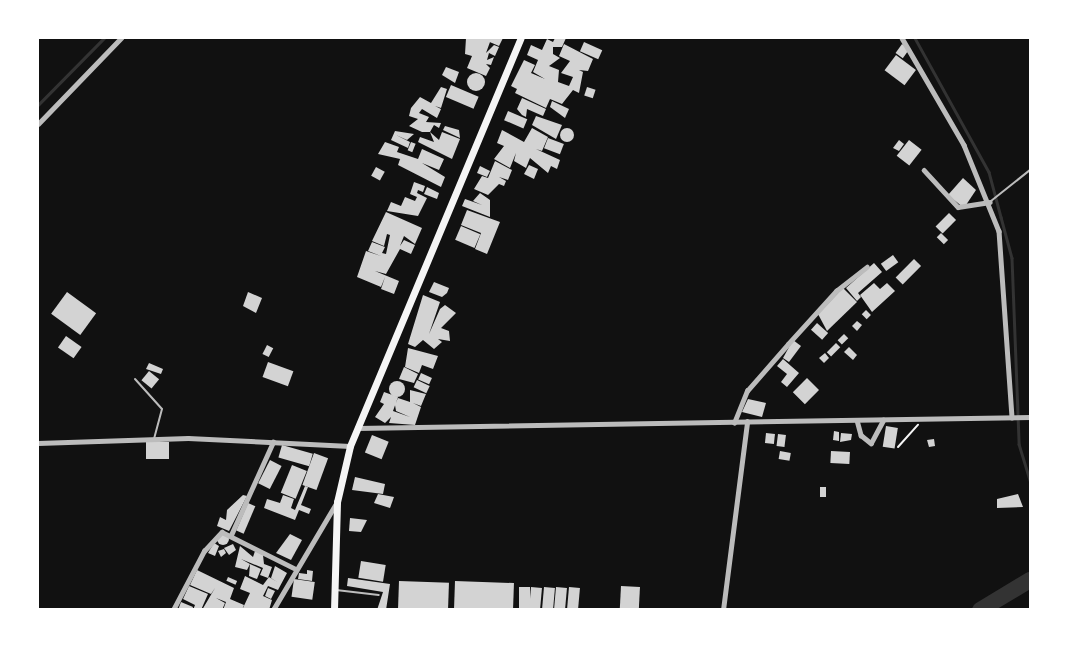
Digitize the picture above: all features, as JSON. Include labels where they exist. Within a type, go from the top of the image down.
[{"type":"highway","points":[[334,609],[337,502],[350,446],[521,38]]},
{"type":"street","points":[[38,124],[121,38]]},
{"type":"street","points":[[902,38],[964,145],[992,201],[1001,241],[1014,418]]},
{"type":"street","points":[[924,170],[958,207],[992,201]]},
{"type":"street","points":[[734,423],[747,391],[836,291],[867,267]]},
{"type":"street","points":[[357,428],[1028,417]]},
{"type":"street","points":[[857,420],[862,435],[871,443],[884,420]]},
{"type":"street","points":[[723,610],[747,422]]},
{"type":"street","points":[[38,443],[154,439],[350,446]]},
{"type":"street","points":[[230,535],[273,442]]},
{"type":"street","points":[[273,610],[337,502]]},
{"type":"street","points":[[173,610],[209,544],[222,532],[296,569]]},
{"type":"lane","points":[[992,201],[1003,195],[1030,170]]},
{"type":"lane","points":[[135,379],[162,409],[154,439]]},
{"type":"lane","points":[[334,590],[379,595]]},
{"type":"path","points":[[898,447],[914,434],[919,420]]},
{"type":"building","points":[[466,38],[503,38],[499,46],[490,42],[486,53],[494,45],[499,47],[495,56],[489,53],[487,60],[494,57],[491,65],[486,64],[490,68],[486,76],[467,68],[472,56],[465,54]]},
{"type":"building","points":[[555,38],[566,38],[562,47],[553,47],[553,54],[560,58],[549,66],[559,70],[558,82],[569,86],[573,77],[561,73],[570,61],[559,56],[564,44],[593,59],[588,71],[579,70],[583,72],[579,93],[573,90],[562,104],[550,99],[546,108],[515,93],[517,89],[511,86],[524,60],[535,65],[531,73],[545,79],[533,72],[538,60],[527,55],[531,45],[542,50],[547,39],[553,42]]},
{"type":"building","points":[[584,42],[602,50],[598,59],[580,51]]},
{"type":"building","points":[[902,44],[909,49],[903,58],[896,53]]},
{"type":"building","points":[[896,55],[916,70],[905,85],[885,70]]},
{"type":"building","points":[[446,67],[459,72],[455,83],[442,75]]},
{"type":"building","points":[[476,73],[484,78],[485,82],[480,90],[476,91],[468,86],[467,82],[472,74]]},
{"type":"building","points":[[451,85],[479,97],[474,109],[446,97]]},
{"type":"building","points":[[441,87],[447,89],[441,108],[435,106],[441,109],[437,118],[422,109],[419,113],[429,117],[426,122],[441,123],[439,128],[434,125],[430,132],[422,132],[409,126],[418,119],[409,116],[411,108],[420,97],[431,103]]},
{"type":"building","points":[[587,87],[596,90],[593,98],[584,96]]},
{"type":"building","points":[[522,98],[546,109],[543,116],[527,109],[526,117],[522,115],[517,109]]},
{"type":"building","points":[[552,101],[569,109],[565,118],[550,107]]},
{"type":"building","points":[[508,111],[527,119],[523,128],[504,120]]},
{"type":"building","points":[[536,116],[562,125],[556,139],[532,125]]},
{"type":"building","points":[[445,126],[459,130],[460,138],[443,130]]},
{"type":"building","points":[[532,128],[548,137],[542,151],[536,149],[560,160],[557,169],[551,166],[548,173],[530,158],[526,168],[514,161],[516,153],[510,168],[494,159],[504,146],[497,143],[502,130],[524,142]]},
{"type":"building","points":[[567,128],[572,130],[574,135],[572,140],[567,142],[562,140],[560,135],[562,130]]},
{"type":"building","points":[[395,131],[414,134],[407,140],[396,135],[410,142],[408,148],[391,140]]},
{"type":"building","points":[[430,132],[439,140],[442,132],[460,139],[452,159],[418,142],[420,137],[434,142]]},
{"type":"building","points":[[548,138],[564,144],[560,154],[544,148]]},
{"type":"building","points":[[899,140],[904,144],[899,151],[893,148]]},
{"type":"building","points":[[909,140],[922,150],[909,166],[897,156]]},
{"type":"building","points":[[385,142],[399,147],[397,152],[418,159],[422,149],[444,159],[439,170],[422,163],[445,177],[441,187],[398,165],[400,159],[409,161],[378,154]]},
{"type":"building","points":[[411,142],[416,144],[412,152],[408,150]]},
{"type":"building","points":[[495,161],[512,170],[508,180],[499,177],[506,181],[504,186],[499,184],[488,195],[474,189],[482,176],[488,178]]},
{"type":"building","points":[[529,165],[538,169],[534,179],[524,174]]},
{"type":"building","points":[[480,166],[490,171],[487,177],[477,173]]},
{"type":"building","points":[[376,167],[385,172],[380,181],[371,176]]},
{"type":"building","points":[[963,178],[976,190],[964,208],[948,195]]},
{"type":"building","points":[[414,182],[425,186],[423,192],[418,190],[417,193],[427,198],[418,216],[387,211],[391,202],[401,206],[405,197],[415,201],[417,197],[410,194]]},
{"type":"building","points":[[427,187],[439,193],[437,199],[424,194]]},
{"type":"building","points":[[480,193],[490,200],[490,217],[462,206],[465,199],[482,205],[473,201]]},
{"type":"building","points":[[467,210],[500,222],[487,254],[475,249],[481,233],[461,225]]},
{"type":"building","points":[[386,212],[422,228],[415,244],[404,236],[400,246],[404,240],[415,245],[411,254],[400,249],[386,274],[375,271],[399,281],[394,294],[381,289],[385,277],[381,287],[357,277],[366,251],[381,256],[368,251],[372,242],[385,247],[382,253],[386,254],[390,235],[387,234],[384,246],[372,241]]},
{"type":"building","points":[[949,213],[956,220],[943,234],[936,226]]},
{"type":"building","points":[[461,226],[480,234],[474,248],[455,240]]},
{"type":"building","points":[[941,233],[948,240],[944,244],[937,237]]},
{"type":"building","points":[[893,255],[898,262],[886,271],[881,264]]},
{"type":"building","points":[[914,259],[921,266],[903,284],[896,277]]},
{"type":"building","points":[[874,263],[882,272],[858,293],[861,297],[857,301],[846,288]]},
{"type":"building","points":[[434,282],[449,288],[447,293],[442,297],[429,292]]},
{"type":"building","points":[[874,283],[880,289],[887,283],[895,291],[872,312],[860,295]]},
{"type":"building","points":[[843,288],[857,302],[827,331],[818,314]]},
{"type":"building","points":[[67,292],[96,313],[80,335],[51,314]]},
{"type":"building","points":[[248,292],[262,298],[256,313],[243,306]]},
{"type":"building","points":[[423,295],[440,302],[429,334],[440,309],[445,305],[456,313],[441,328],[449,331],[450,341],[438,339],[442,342],[434,349],[423,340],[415,347],[408,344]]},
{"type":"building","points":[[866,310],[871,315],[867,319],[862,314]]},
{"type":"building","points":[[857,321],[862,325],[857,331],[852,326]]},
{"type":"building","points":[[817,323],[828,333],[822,340],[811,330]]},
{"type":"building","points":[[844,334],[848,338],[842,345],[838,340]]},
{"type":"building","points":[[66,336],[82,347],[74,358],[58,347]]},
{"type":"building","points":[[793,340],[801,346],[789,362],[783,358]]},
{"type":"building","points":[[836,343],[840,347],[831,356],[827,352]]},
{"type":"building","points":[[267,345],[273,348],[269,357],[262,354]]},
{"type":"building","points":[[849,347],[857,355],[853,360],[844,352]]},
{"type":"building","points":[[408,348],[438,356],[433,369],[422,365],[419,373],[405,367]]},
{"type":"building","points":[[825,353],[829,358],[824,363],[819,358]]},
{"type":"building","points":[[783,359],[799,373],[787,387],[781,382],[787,374],[777,366]]},
{"type":"building","points":[[268,362],[293,371],[288,386],[263,377]]},
{"type":"building","points":[[149,363],[163,369],[161,374],[146,369]]},
{"type":"building","points":[[404,367],[418,374],[414,383],[399,379]]},
{"type":"building","points":[[149,371],[159,379],[152,389],[141,380]]},
{"type":"building","points":[[421,373],[432,378],[429,384],[418,379]]},
{"type":"building","points":[[807,378],[819,390],[805,404],[793,392]]},
{"type":"building","points":[[417,380],[430,386],[426,393],[414,387]]},
{"type":"building","points":[[394,381],[400,381],[405,386],[403,395],[394,397],[389,392],[389,386]]},
{"type":"building","points":[[410,390],[426,394],[421,406],[413,403],[421,407],[415,425],[389,423],[391,417],[385,423],[375,417],[384,404],[380,402],[384,392],[398,397],[396,403],[398,398],[410,402]],"holes":[[[395,405],[396,411],[410,417],[393,411]]]},
{"type":"building","points":[[748,399],[766,403],[762,417],[742,412]]},
{"type":"building","points":[[886,426],[898,428],[895,449],[883,447]]},
{"type":"building","points":[[834,431],[839,432],[839,441],[833,440]]},
{"type":"building","points":[[766,433],[775,434],[774,444],[765,443]]},
{"type":"building","points":[[841,433],[852,434],[851,440],[840,442]]},
{"type":"building","points":[[778,434],[786,435],[784,447],[777,446]]},
{"type":"building","points":[[372,435],[389,442],[382,459],[365,453]]},
{"type":"building","points":[[934,439],[935,446],[929,447],[927,440]]},
{"type":"building","points":[[146,442],[169,442],[169,459],[146,459]]},
{"type":"building","points":[[282,445],[313,454],[309,466],[278,457]]},
{"type":"building","points":[[780,451],[791,453],[789,461],[779,459]]},
{"type":"building","points":[[831,451],[850,452],[849,464],[830,463]]},
{"type":"building","points":[[314,453],[328,458],[316,490],[302,485]]},
{"type":"building","points":[[270,460],[282,466],[270,489],[258,483]]},
{"type":"building","points":[[292,465],[307,471],[296,499],[281,493]]},
{"type":"building","points":[[355,477],[385,484],[383,494],[352,490]]},
{"type":"building","points":[[305,486],[308,487],[301,505],[311,509],[309,514],[299,510],[295,520],[264,508],[267,499],[280,503],[283,495],[294,499],[291,508],[295,510]]},
{"type":"building","points":[[820,487],[826,487],[826,497],[820,497]]},
{"type":"building","points":[[378,494],[394,497],[390,508],[374,503]]},
{"type":"building","points":[[1018,494],[1023,507],[997,508],[997,499]]},
{"type":"building","points":[[243,495],[247,496],[229,531],[217,526],[220,517],[226,520],[227,510]]},
{"type":"building","points":[[248,503],[255,506],[244,534],[236,531]]},
{"type":"building","points":[[350,518],[367,520],[361,532],[349,531]]},
{"type":"building","points":[[225,533],[228,534],[228,544],[221,545],[218,544],[217,537],[218,534]]},
{"type":"building","points":[[290,534],[302,540],[291,560],[276,553]]},
{"type":"building","points":[[214,543],[219,546],[215,556],[208,553]]},
{"type":"building","points":[[233,544],[236,550],[229,555],[224,548]]},
{"type":"building","points":[[240,546],[253,557],[255,551],[263,555],[264,564],[272,567],[268,578],[260,575],[263,568],[241,559],[250,564],[247,570],[235,567]]},
{"type":"building","points":[[224,549],[226,553],[221,557],[218,551]]},
{"type":"building","points":[[361,561],[386,565],[383,582],[358,578]]},
{"type":"building","points":[[250,564],[261,569],[257,579],[249,576]]},
{"type":"building","points":[[275,566],[287,573],[278,590],[268,586],[263,596],[272,600],[269,610],[242,610],[250,593],[240,589],[245,576],[263,585],[269,577],[277,582],[271,578]]},
{"type":"building","points":[[197,570],[234,588],[230,599],[244,605],[242,610],[223,610],[226,602],[216,598],[225,603],[222,610],[202,610],[215,588],[211,594],[190,585]]},
{"type":"building","points":[[307,570],[313,571],[312,581],[298,579],[299,573],[307,574]]},
{"type":"building","points":[[228,577],[237,581],[236,585],[226,581]]},
{"type":"building","points":[[348,578],[390,584],[386,610],[377,610],[383,592],[347,586]]},
{"type":"building","points":[[294,579],[315,582],[312,600],[291,597]]},
{"type":"building","points":[[399,581],[449,583],[448,610],[398,610]]},
{"type":"building","points":[[455,581],[514,583],[513,610],[454,610]]},
{"type":"building","points":[[189,586],[208,594],[201,610],[193,610],[195,605],[183,599]]},
{"type":"building","points":[[621,586],[640,587],[639,610],[620,610]]},
{"type":"building","points":[[519,587],[530,587],[530,610],[519,610]]},
{"type":"building","points":[[531,587],[542,588],[540,610],[529,610]]},
{"type":"building","points":[[544,587],[555,588],[553,610],[542,610]]},
{"type":"building","points":[[556,587],[567,588],[565,610],[554,610]]},
{"type":"building","points":[[569,587],[580,588],[578,610],[567,610]]},
{"type":"building","points":[[268,588],[275,591],[271,599],[265,596]]},
{"type":"building","points":[[181,602],[193,607],[192,610],[178,610]]},
{"type":"waterway","points":[[38,105],[104,38]]},
{"type":"waterway","points":[[915,38],[989,172],[1012,258],[1019,444],[1030,481]]},
{"type":"waterway","points":[[980,610],[1030,580]]}]
